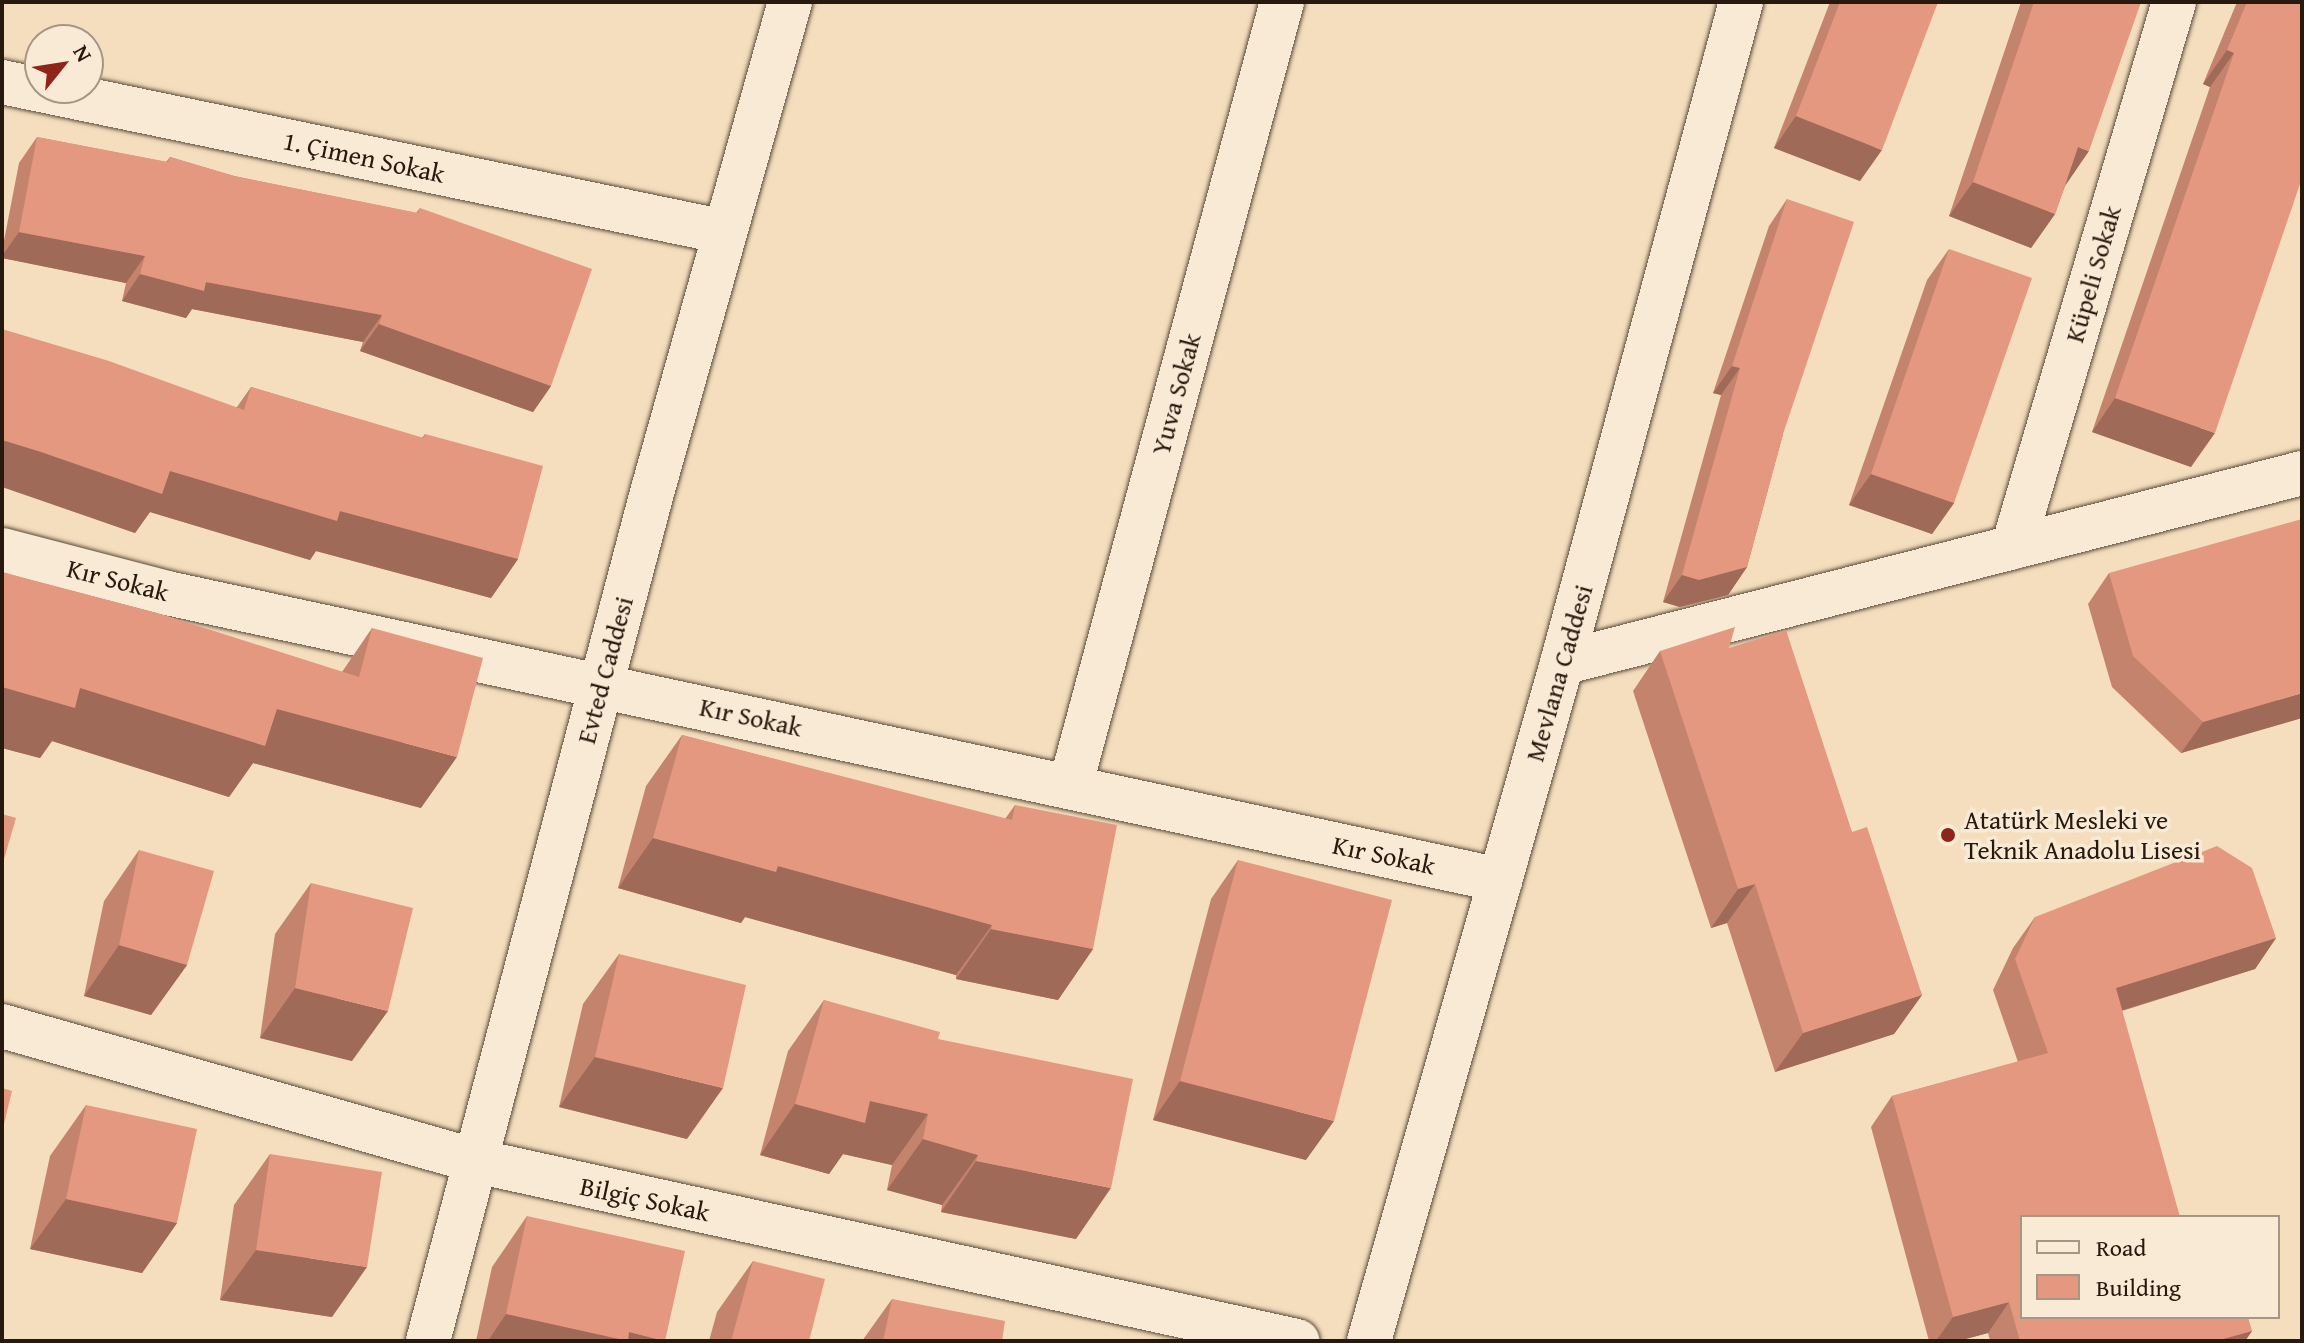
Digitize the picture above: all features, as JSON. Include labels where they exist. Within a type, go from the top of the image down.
[{"type":"street","name":"Evted Caddesi","points":[[428,1341],[602,685],[790,2]]},
{"type":"street","name":"Yuva Sokak","points":[[1070,787],[1282,2]]},
{"type":"street","name":"Mevlana Caddesi","points":[[1369,1341],[1562,663],[1741,2]]},
{"type":"street","name":"Küpeli Sokak","points":[[2013,547],[2174,2]]},
{"type":"street","name":"1. Çimen Sokak","points":[[2,82],[725,232]]},
{"type":"street","points":[[1562,663],[2302,473]]},
{"type":"street","name":"Kır Sokak","points":[[2,550],[167,593],[1500,880]]},
{"type":"street","name":"Bilgiç Sokak","points":[[2,1026],[476,1161],[1297,1341]]},
{"type":"building","points":[[1840,2],[1938,2],[1882,150],[1796,116]]},
{"type":"building","points":[[2034,2],[2141,2],[2089,151],[2078,147],[2055,214],[1973,182]]},
{"type":"building","points":[[2247,2],[2302,2],[2302,178],[2215,433],[2115,398],[2234,53],[2227,50]]},
{"type":"building","points":[[37,137],[168,162],[170,157],[234,176],[418,213],[420,208],[592,269],[551,386],[379,324],[382,315],[206,282],[204,291],[140,274],[145,256],[19,232]]},
{"type":"building","points":[[1787,199],[1854,222],[1783,434],[1747,567],[1699,580],[1682,575],[1740,368],[1732,366]]},
{"type":"building","points":[[1949,249],[2032,278],[1954,503],[1871,474]]},
{"type":"building","points":[[2,329],[109,361],[244,410],[251,387],[424,438],[425,434],[543,466],[518,559],[340,511],[337,521],[170,471],[162,494],[2,440]]},
{"type":"building","points":[[2302,519],[2302,693],[2203,722],[2133,656],[2109,573]]},
{"type":"building","points":[[2,572],[164,615],[359,677],[372,628],[483,658],[457,757],[277,709],[265,746],[80,688],[75,708],[2,687]]},
{"type":"building","points":[[1735,627],[1729,648],[1786,630],[1852,832],[1867,827],[1922,995],[1803,1033],[1755,884],[1738,889],[1660,651]]},
{"type":"building","points":[[682,735],[1012,820],[1015,805],[1117,825],[1093,949],[991,929],[992,925],[778,866],[776,872],[653,838]]},
{"type":"building","points":[[2,814],[16,818],[2,866]]},
{"type":"building","points":[[2217,846],[2252,868],[2276,938],[2116,988],[2179,1215],[2020,1215],[2020,1319],[2249,1319],[2252,1331],[2216,1341],[2020,1341],[2009,1302],[1953,1317],[1892,1096],[2048,1053],[2015,959],[2035,917]]},
{"type":"building","points":[[139,850],[214,871],[187,965],[119,945]]},
{"type":"building","points":[[1238,860],[1392,900],[1334,1121],[1180,1081]]},
{"type":"building","points":[[311,883],[413,908],[388,1011],[295,988]]},
{"type":"building","points":[[619,954],[746,985],[723,1088],[595,1057]]},
{"type":"building","points":[[824,1000],[940,1032],[938,1039],[1133,1079],[1111,1188],[976,1161],[978,1155],[923,1139],[928,1114],[870,1101],[865,1123],[795,1104]]},
{"type":"building","points":[[2,1088],[12,1091],[2,1132]]},
{"type":"building","points":[[86,1105],[197,1129],[177,1223],[66,1199]]},
{"type":"building","points":[[270,1154],[382,1172],[367,1267],[256,1250]]},
{"type":"building","points":[[527,1216],[685,1251],[665,1341],[629,1332],[628,1341],[506,1314]]},
{"type":"building","points":[[753,1261],[825,1279],[809,1341],[731,1341]]},
{"type":"building","points":[[892,1299],[1005,1321],[1002,1341],[883,1341]]},
{"type":"place","name":"Atatürk Mesleki ve Teknik Anadolu Lisesi","points":[[1948,835]]}]
